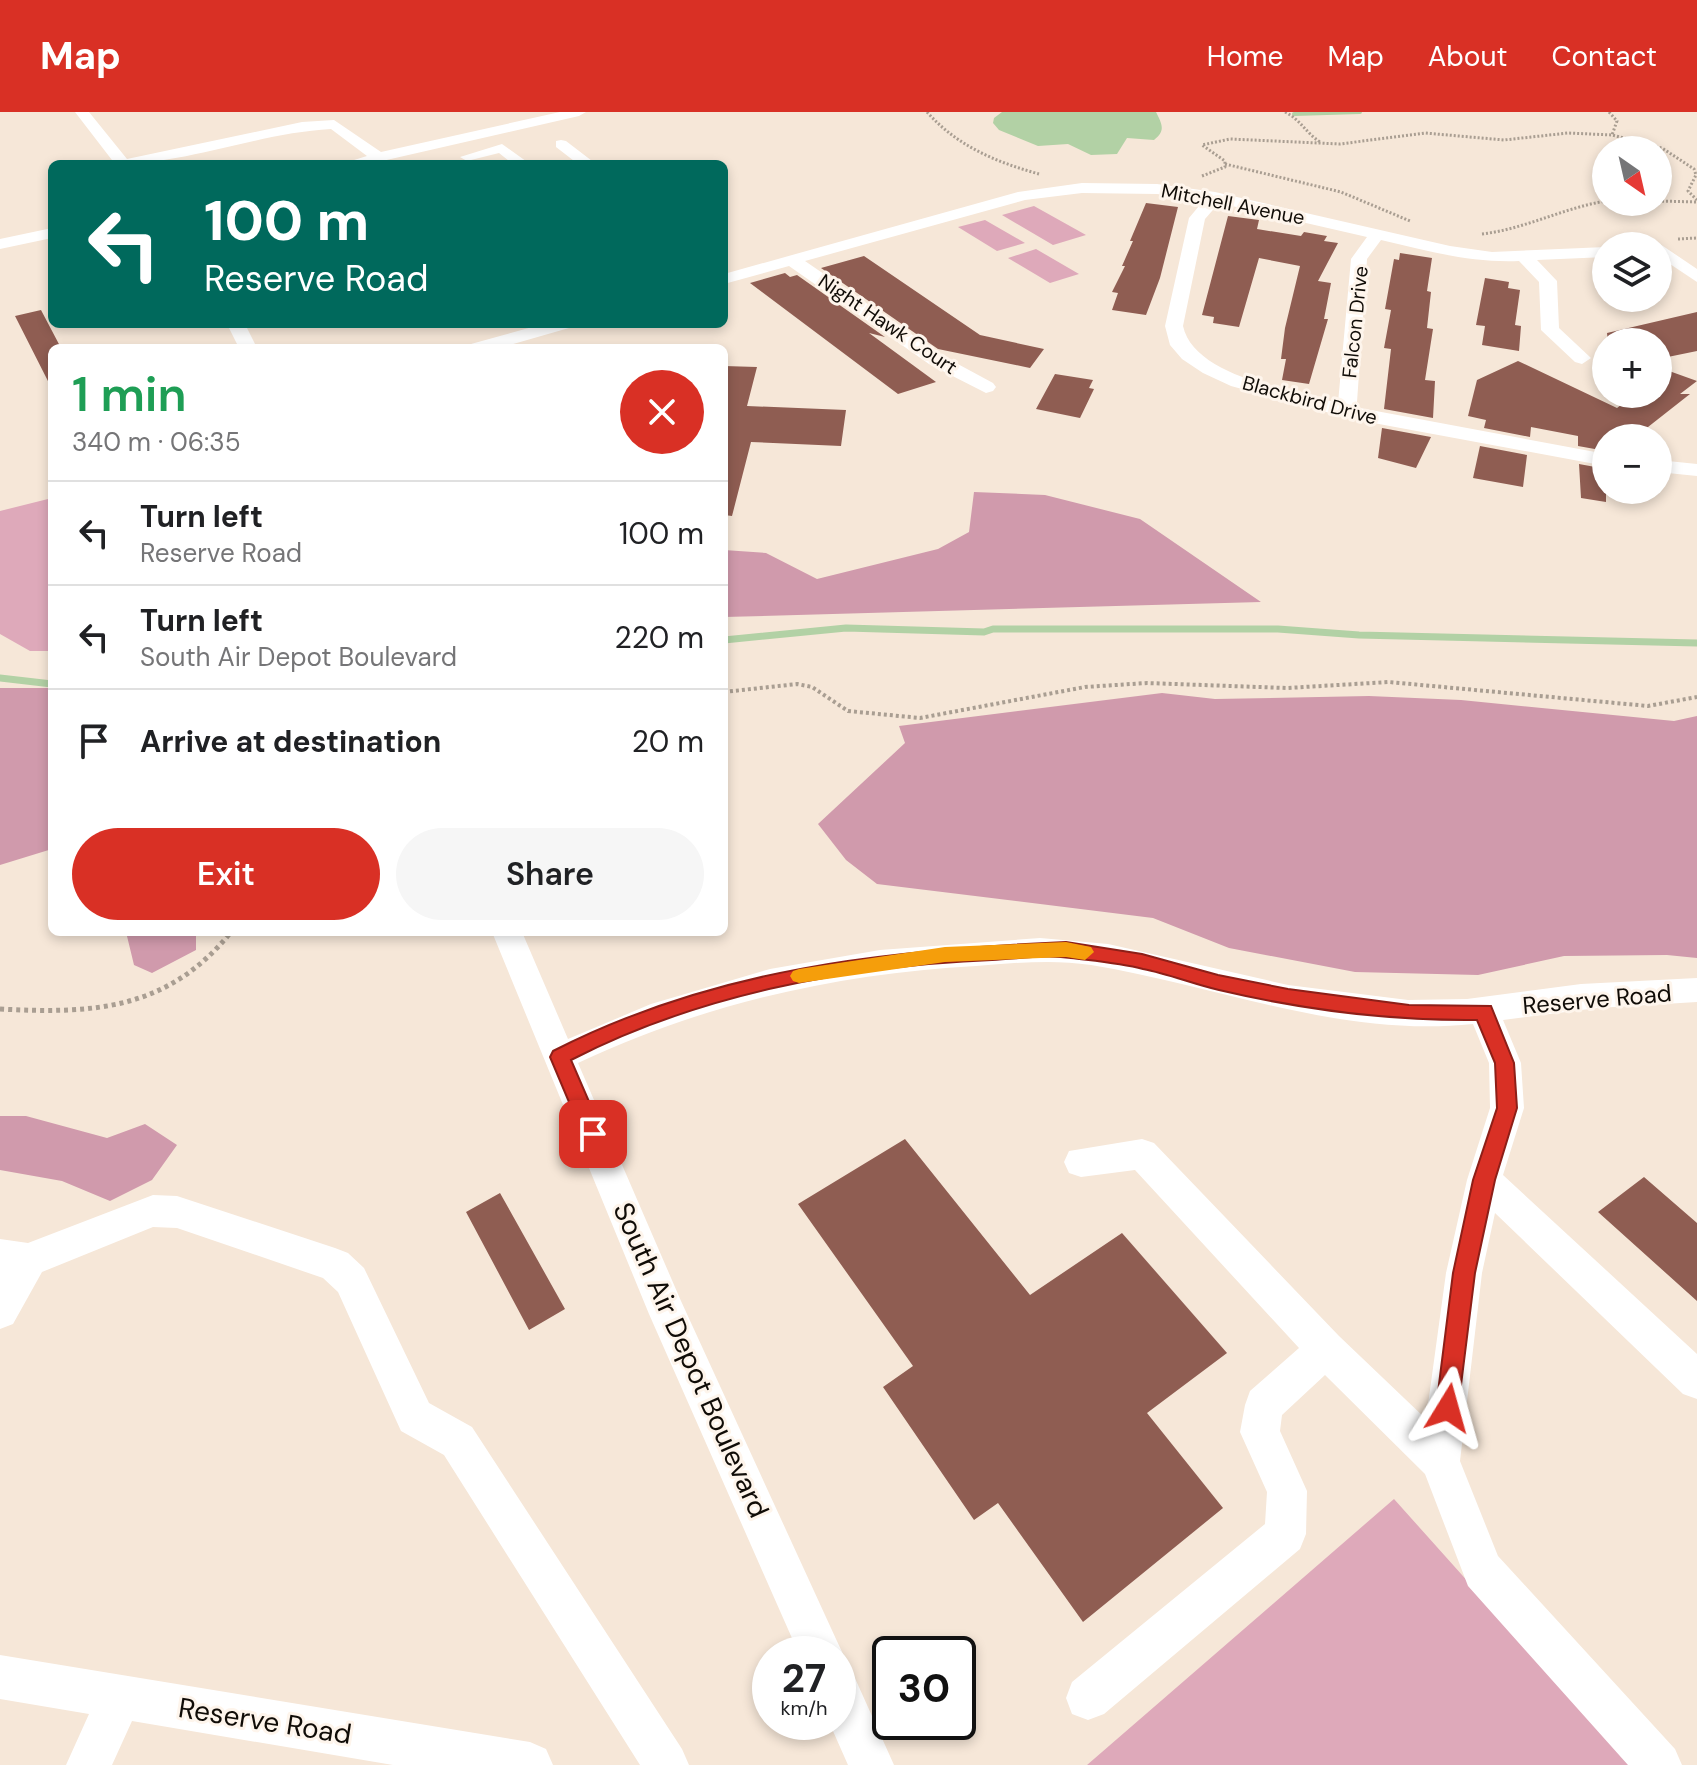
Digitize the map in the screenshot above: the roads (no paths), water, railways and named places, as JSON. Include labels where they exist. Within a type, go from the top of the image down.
[{"type":"street","points":[[82,112],[121,160]]},
{"type":"street","points":[[366,160],[579,112]]},
{"type":"street","points":[[143,160],[302,126],[334,124],[378,157]]},
{"type":"street","points":[[561,144],[583,160]]},
{"type":"street","points":[[423,147],[447,160]]},
{"type":"street","points":[[453,160],[502,148],[517,160]]},
{"type":"street","name":"Mitchell Avenue","points":[[728,278],[1024,195],[1082,188],[1157,189],[1215,197],[1450,251],[1525,258],[1592,253]]},
{"type":"street","name":"Blackbird Drive","points":[[1215,197],[1197,218],[1174,326],[1177,341],[1189,355],[1238,382],[1352,413],[1592,457]]},
{"type":"street","points":[[0,244],[48,234]]},
{"type":"street","name":"Falcon Drive","points":[[1352,413],[1347,402],[1359,259],[1377,234]]},
{"type":"street","points":[[1672,248],[1685,248]]},
{"type":"street","points":[[1525,258],[1548,281],[1550,330],[1582,358]]},
{"type":"street","points":[[1672,259],[1697,277]]},
{"type":"street","name":"Night Hawk Court","points":[[792,260],[936,360],[986,387]]},
{"type":"street","points":[[492,344],[549,328]]},
{"type":"street","points":[[1672,467],[1697,470]]},
{"type":"street","name":"South Air Depot Boulevard","points":[[509,936],[668,1314],[813,1636]]},
{"type":"street","name":"Reserve Road","points":[[560,1057],[595,1039],[733,989],[830,970],[945,955],[1066,950],[1142,961],[1218,983],[1288,997],[1409,1013],[1484,1012],[1567,998],[1697,990]]},
{"type":"street","points":[[1440,1461],[1464,1273],[1484,1180],[1507,1108],[1505,1063],[1484,1012]]},
{"type":"street","points":[[1081,1162],[1142,1154],[1326,1349],[1440,1461],[1483,1571],[1659,1765]]},
{"type":"street","points":[[1484,1180],[1697,1380]]},
{"type":"street","points":[[0,1311],[14,1258],[153,1211],[177,1212],[335,1265],[351,1280],[415,1417],[458,1441],[666,1765]]},
{"type":"street","points":[[1088,1698],[1285,1534],[1287,1491],[1260,1432],[1264,1405],[1326,1349]]},
{"type":"street","name":"Reserve Road","points":[[0,1677],[530,1765]]},
{"type":"street","points":[[89,1765],[120,1697]]},
{"type":"street","points":[[856,1732],[871,1765]]},
{"type":"waterway","points":[[1294,114],[1360,112]]},
{"type":"waterway","points":[[728,640],[846,628],[984,632],[993,629],[1278,629],[1359,635],[1697,643]]},
{"type":"waterway","points":[[0,678],[48,684]]}]
